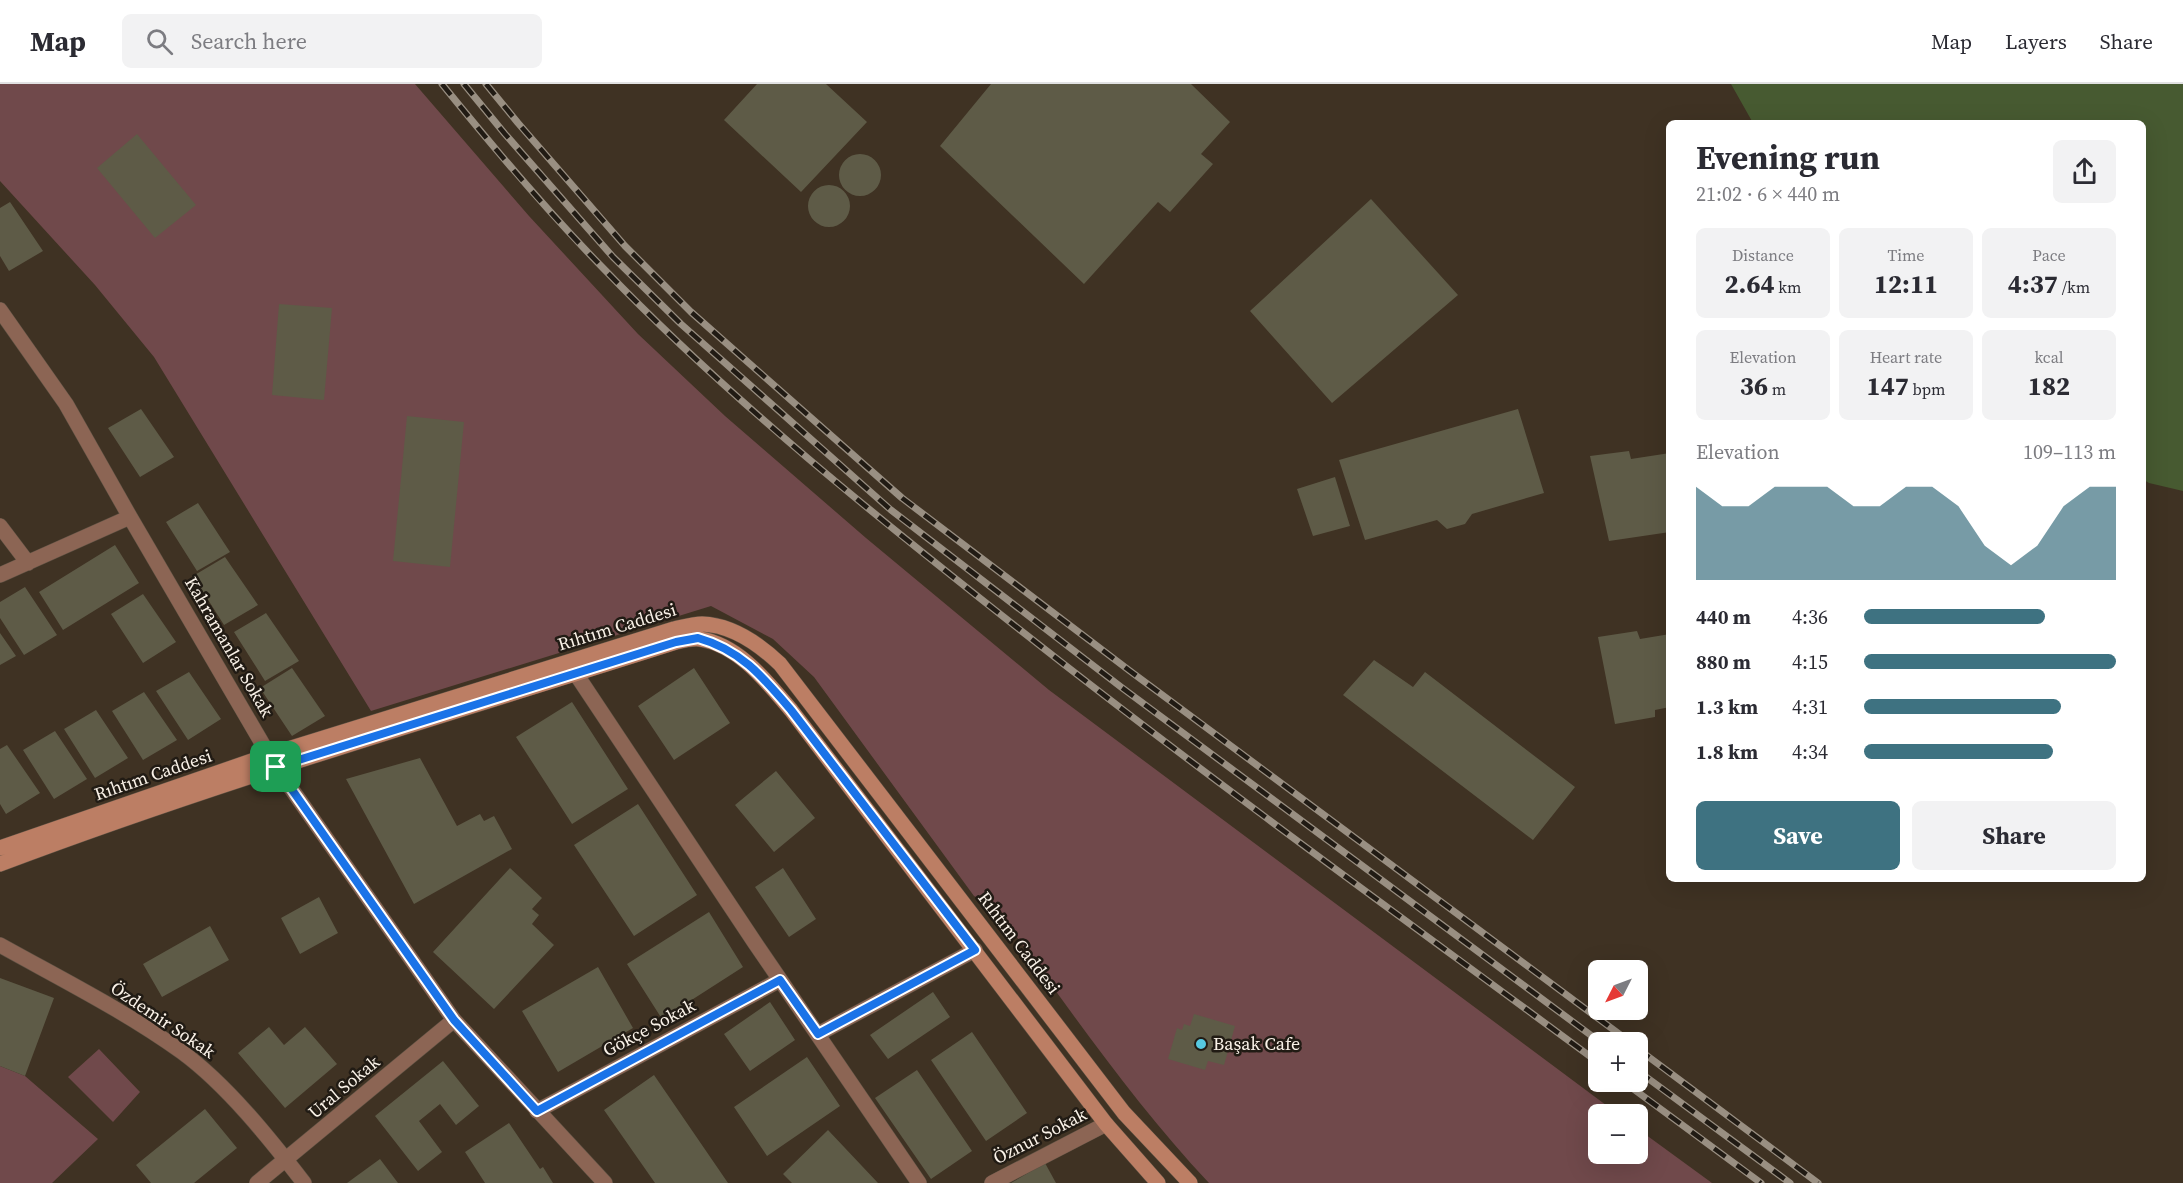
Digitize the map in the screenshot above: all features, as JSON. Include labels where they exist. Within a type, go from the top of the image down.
[{"type":"main road","name":"Rıhtım Caddesi","points":[[0,848],[674,629],[700,624],[717,626],[740,634],[762,647],[780,664],[1124,1113],[1190,1183]]},
{"type":"main road","name":"Rıhtım Caddesi","points":[[0,864],[272,761],[576,674],[676,642],[698,638],[718,644],[744,660],[766,680],[975,950],[1106,1125],[1158,1183]]},
{"type":"street","name":"Kahramanlar Sokak","points":[[0,310],[66,404],[272,761],[454,1020],[605,1183]]},
{"type":"street","points":[[0,575],[130,517]]},
{"type":"street","points":[[0,526],[28,563]]},
{"type":"street","points":[[576,674],[780,980],[919,1183]]},
{"type":"street","name":"Özdemir Sokak","points":[[0,945],[96,998],[184,1053],[218,1084],[304,1183]]},
{"type":"street","points":[[818,1034],[975,950]]},
{"type":"street","name":"Gökçe Sokak","points":[[537,1111],[780,980]]},
{"type":"street","name":"Ural Sokak","points":[[257,1183],[454,1020]]},
{"type":"street","name":"Öznur Sokak","points":[[992,1183],[1106,1125]]},
{"type":"shaded area","points":[[0,84],[415,84],[529,216],[638,334],[725,416],[866,538],[1049,690],[1605,1104],[1588,1104],[1588,1164],[1648,1164],[1648,1136],[1712,1183],[1209,1183],[1152,1118],[995,907],[974,896],[814,677],[773,639],[711,606],[371,711],[154,357],[95,285],[0,181]]},
{"type":"shaded area","points":[[1731,84],[2183,84],[2183,491],[2146,481],[2146,120],[1751,120]]},
{"type":"shaded area","points":[[99,1049],[140,1092],[113,1122],[68,1077]]},
{"type":"shaded area","points":[[0,1066],[25,1076],[98,1139],[52,1183],[0,1183]]},
{"type":"building","points":[[757,84],[826,84],[867,122],[801,192],[724,120]]},
{"type":"building","points":[[991,84],[1191,84],[1230,122],[1201,154],[1213,164],[1170,212],[1158,202],[1084,284],[940,146]]},
{"type":"building","points":[[137,134],[196,205],[155,238],[97,168]]},
{"type":"building","points":[[860,154],[875,160],[881,175],[875,190],[860,196],[845,190],[839,175],[845,160]]},
{"type":"building","points":[[829,185],[844,191],[850,206],[844,221],[829,227],[814,221],[808,206],[814,191]]},
{"type":"building","points":[[1371,199],[1458,295],[1332,403],[1250,311]]},
{"type":"building","points":[[10,202],[43,251],[9,271],[0,256],[0,208]]},
{"type":"building","points":[[279,304],[332,308],[324,400],[272,395]]},
{"type":"building","points":[[141,409],[174,457],[140,477],[108,428]]},
{"type":"building","points":[[1518,409],[1544,493],[1472,514],[1465,524],[1447,529],[1437,520],[1365,540],[1339,460]]},
{"type":"building","points":[[407,416],[464,422],[450,567],[393,561]]},
{"type":"building","points":[[1629,451],[1631,459],[1666,454],[1666,533],[1609,541],[1590,456]]},
{"type":"building","points":[[1335,477],[1350,526],[1313,536],[1297,489]]},
{"type":"building","points":[[198,503],[230,552],[197,571],[166,522]]},
{"type":"building","points":[[115,545],[139,583],[63,630],[39,592]]},
{"type":"building","points":[[225,557],[258,605],[224,625],[193,576]]},
{"type":"building","points":[[25,587],[57,635],[24,655],[0,618],[0,602]]},
{"type":"building","points":[[143,594],[176,642],[143,663],[111,614]]},
{"type":"building","points":[[266,613],[299,661],[265,681],[234,632]]},
{"type":"building","points":[[1637,631],[1640,639],[1666,635],[1666,708],[1655,710],[1655,717],[1615,724],[1598,637]]},
{"type":"building","points":[[0,633],[16,656],[0,665]]},
{"type":"building","points":[[1374,660],[1413,687],[1425,672],[1575,787],[1533,840],[1343,695]]},
{"type":"building","points":[[292,668],[325,716],[292,736],[260,688]]},
{"type":"building","points":[[694,668],[730,723],[674,760],[638,706]]},
{"type":"building","points":[[189,672],[221,719],[188,740],[156,691]]},
{"type":"building","points":[[144,692],[177,740],[143,760],[112,711]]},
{"type":"building","points":[[572,702],[628,789],[572,824],[516,737]]},
{"type":"building","points":[[96,710],[128,758],[95,778],[64,729]]},
{"type":"building","points":[[55,731],[87,779],[54,799],[23,750]]},
{"type":"building","points":[[7,745],[40,793],[6,814],[0,804],[0,749]]},
{"type":"building","points":[[420,758],[457,826],[480,814],[484,821],[494,816],[512,849],[414,904],[346,779]]},
{"type":"building","points":[[776,771],[815,818],[774,852],[735,805]]},
{"type":"building","points":[[638,804],[697,895],[634,936],[574,845]]},
{"type":"building","points":[[510,868],[542,898],[532,909],[539,915],[532,924],[554,945],[494,1009],[433,952]]},
{"type":"building","points":[[783,868],[816,919],[789,937],[755,887]]},
{"type":"building","points":[[319,897],[338,933],[300,954],[281,918]]},
{"type":"building","points":[[709,912],[743,967],[662,1019],[627,964]]},
{"type":"building","points":[[210,926],[229,960],[162,997],[143,964]]},
{"type":"building","points":[[598,967],[633,1028],[558,1072],[522,1011]]},
{"type":"building","points":[[0,978],[54,998],[25,1076],[0,1066]]},
{"type":"building","points":[[933,992],[950,1017],[888,1059],[870,1035]]},
{"type":"building","points":[[770,1002],[795,1040],[750,1071],[724,1034]]},
{"type":"building","name":"Başak Cafe","points":[[1194,1014],[1235,1026],[1224,1065],[1208,1061],[1205,1070],[1168,1059],[1177,1028],[1182,1030],[1184,1024],[1190,1026]]},
{"type":"building","points":[[269,1027],[284,1045],[305,1027],[337,1064],[285,1108],[238,1053]]},
{"type":"building","points":[[972,1032],[1027,1113],[986,1141],[931,1060]]},
{"type":"building","points":[[807,1057],[840,1106],[767,1156],[734,1107]]},
{"type":"building","points":[[443,1061],[479,1106],[456,1125],[440,1104],[419,1121],[442,1152],[418,1171],[375,1116]]},
{"type":"building","points":[[917,1070],[972,1151],[931,1179],[875,1098]]},
{"type":"building","points":[[654,1075],[728,1183],[655,1183],[604,1110]]},
{"type":"building","points":[[205,1109],[237,1148],[194,1183],[151,1183],[136,1165]]},
{"type":"building","points":[[509,1123],[540,1169],[543,1167],[553,1183],[485,1183],[465,1152]]},
{"type":"building","points":[[828,1130],[878,1183],[792,1183],[783,1174]]},
{"type":"building","points":[[380,1159],[398,1183],[347,1183]]},
{"type":"building","points":[[1045,1163],[1056,1183],[1011,1183]]},
{"type":"railway","points":[[442,84],[520,178],[603,268],[703,365],[807,458],[1024,633],[1166,743],[1588,1055]]},
{"type":"railway","points":[[464,84],[613,257],[681,324],[891,510],[1121,687],[1588,1033]]},
{"type":"railway","points":[[486,84],[625,246],[691,312],[902,498],[1130,671],[1617,1032]]},
{"type":"railway","points":[[1648,1056],[1818,1183]]},
{"type":"railway","points":[[1648,1078],[1790,1183]]},
{"type":"railway","points":[[1638,1092],[1761,1183]]},
{"type":"place","name":"Başak Cafe","points":[[1201,1044]]},
{"type":"route","points":[[698,638],[718,644],[744,660],[766,680],[975,950],[818,1034],[780,980],[537,1111],[454,1020],[276,767],[676,642],[698,638]]}]
